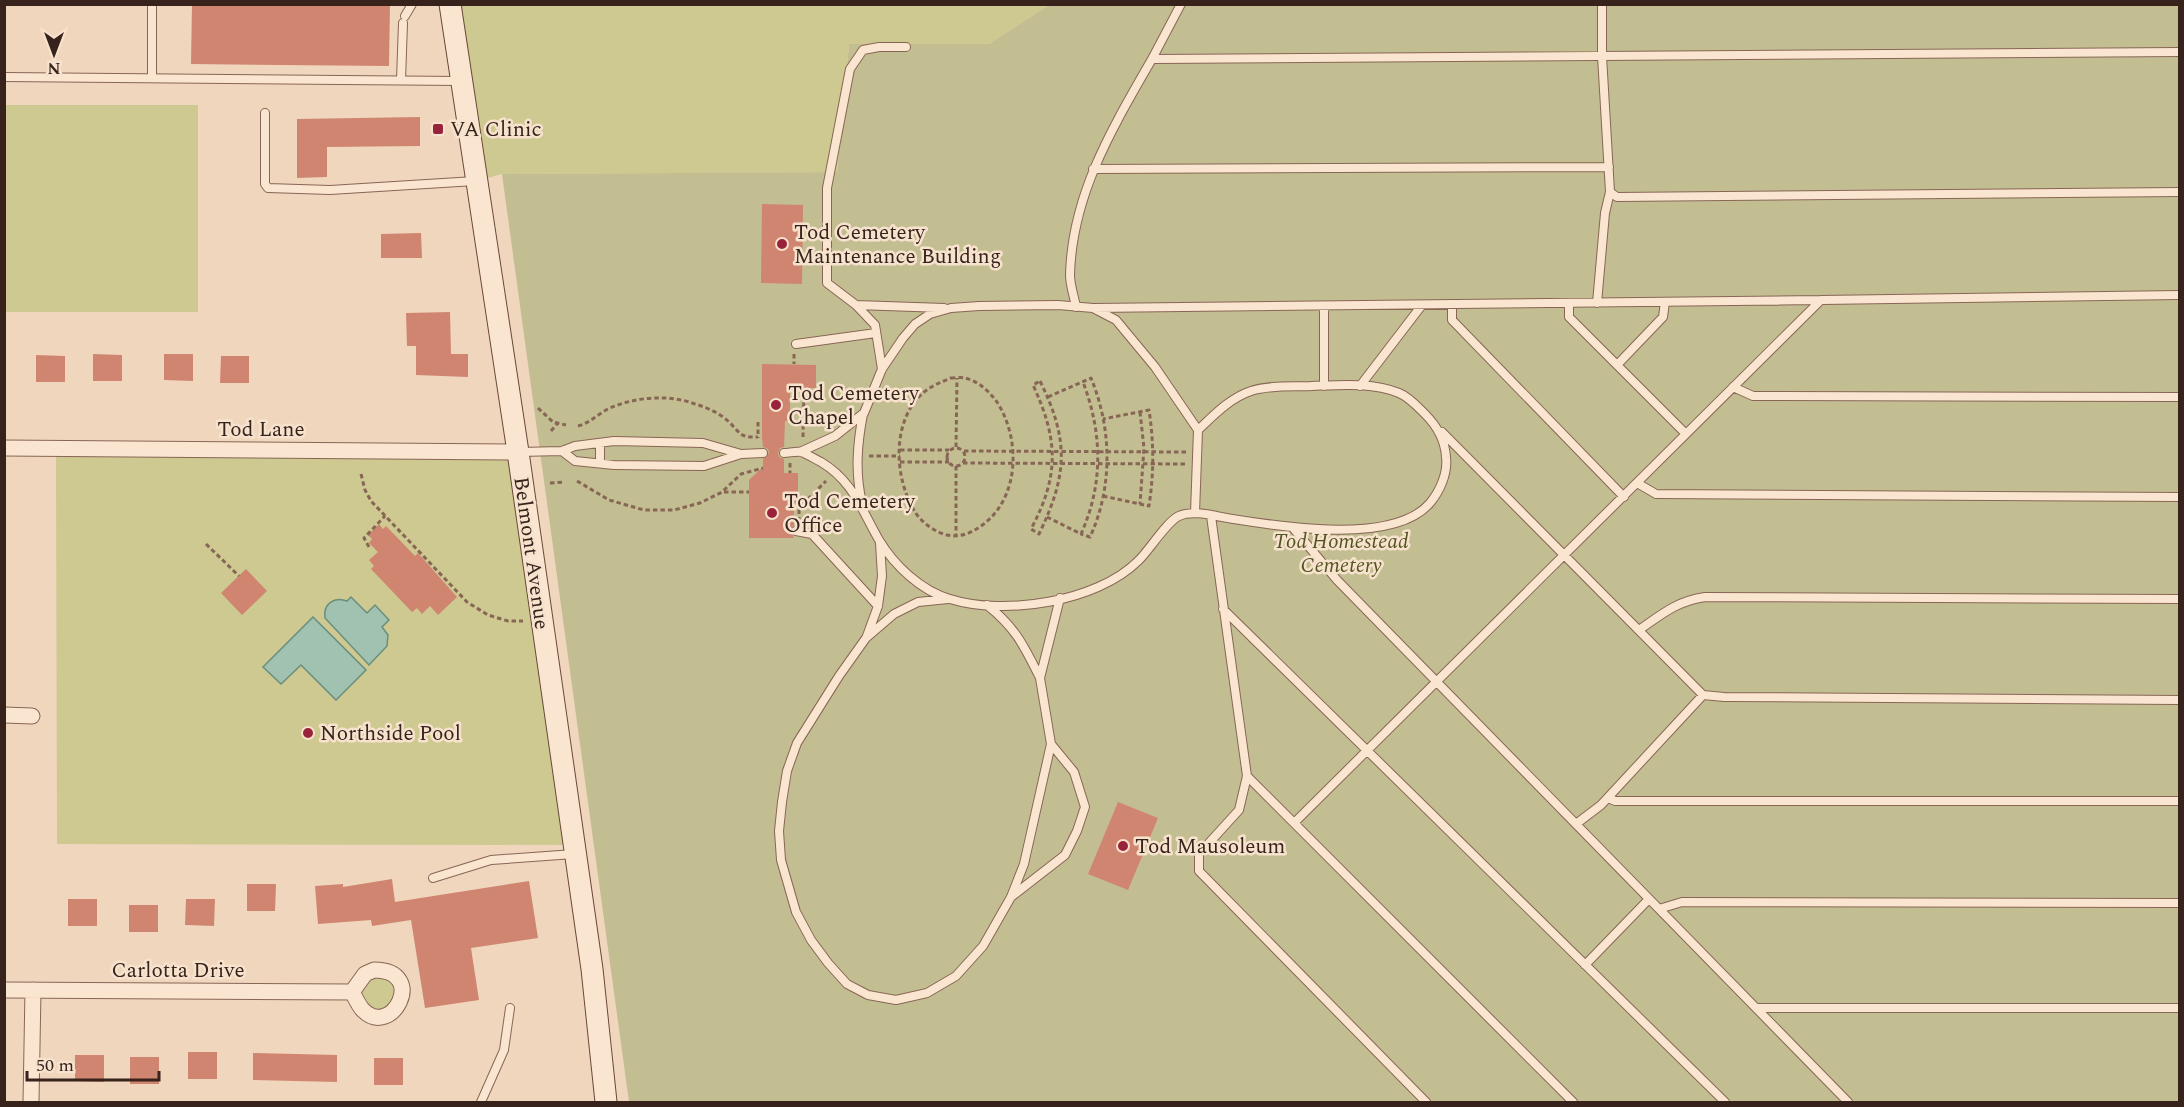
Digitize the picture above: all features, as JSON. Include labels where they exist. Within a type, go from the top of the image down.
[{"type":"main road","name":"Belmont Avenue","points":[[450,4],[576,854],[592,969],[606,1102]]},
{"type":"street","name":"Tod Lane","points":[[4,448],[518,452]]},
{"type":"street","points":[[4,715],[32,716]]},
{"type":"street","name":"Carlotta Drive","points":[[4,990],[352,992]]},
{"type":"street","points":[[31,1102],[33,990]]},
{"type":"lane","points":[[152,4],[152,78]]},
{"type":"lane","points":[[401,80],[404,19],[412,4]]},
{"type":"lane","points":[[1076,307],[1070,277],[1073,243],[1081,203],[1114,125],[1181,4]]},
{"type":"lane","points":[[1597,303],[1605,213],[1610,192],[1602,56],[1602,4]]},
{"type":"lane","points":[[882,369],[875,326],[856,305],[828,283],[827,188],[850,69],[863,50],[879,47],[906,47]]},
{"type":"lane","points":[[1152,59],[2180,51]]},
{"type":"lane","points":[[4,77],[462,81]]},
{"type":"lane","points":[[265,113],[265,184],[268,188],[330,189],[477,181]]},
{"type":"lane","points":[[1094,169],[1609,167]]},
{"type":"lane","points":[[1610,192],[1617,197],[2180,192]]},
{"type":"lane","points":[[856,305],[1093,308],[2180,294]]},
{"type":"lane","points":[[1294,823],[1821,300]]},
{"type":"lane","points":[[1617,365],[1663,317],[1665,302]]},
{"type":"lane","points":[[1569,303],[1569,317],[1686,434]]},
{"type":"lane","points":[[1452,304],[1452,320],[1624,496]]},
{"type":"lane","points":[[1360,386],[1422,305]]},
{"type":"lane","points":[[1324,306],[1324,386]]},
{"type":"lane","points":[[864,510],[859,489],[858,441],[864,413],[882,369],[915,324],[930,314],[951,308]]},
{"type":"lane","points":[[1093,308],[1116,320],[1155,367],[1198,430],[1195,513]]},
{"type":"lane","points":[[796,344],[876,333]]},
{"type":"lane","points":[[1198,430],[1228,403],[1252,391],[1286,387],[1360,386],[1402,394],[1704,695],[2180,700]]},
{"type":"lane","points":[[1733,387],[1753,396],[2180,397]]},
{"type":"lane","points":[[784,453],[800,452],[835,436],[864,413]]},
{"type":"lane","points":[[987,605],[1006,620],[1021,641],[1041,678],[1051,744],[1024,864],[1011,897],[983,946],[956,976],[927,993],[897,1000],[868,995],[847,984],[811,940],[796,912],[781,860],[779,831],[787,771],[797,744],[839,676],[866,638],[894,614],[918,602],[949,599],[987,605],[1017,606],[1084,592],[1110,582],[1137,563],[1178,516],[1195,513],[1293,528],[1325,529],[1400,523],[1422,512],[1436,495],[1445,475],[1447,459],[1442,439],[1434,424]]},
{"type":"lane","points":[[518,452],[562,451],[575,446],[614,441],[703,443],[741,454]]},
{"type":"lane","points":[[600,443],[600,463]]},
{"type":"lane","points":[[562,451],[575,461],[704,466],[741,454],[763,453]]},
{"type":"lane","points":[[800,452],[835,471],[850,489],[880,541],[898,565],[922,585],[949,599]]},
{"type":"lane","points":[[1637,483],[1656,494],[2180,497]]},
{"type":"lane","points":[[1211,516],[1222,609],[1247,776],[1239,810],[1199,854],[1199,871],[1426,1102]]},
{"type":"lane","points":[[798,528],[812,534],[878,606]]},
{"type":"lane","points":[[1293,528],[1337,580],[1847,1102]]},
{"type":"lane","points":[[866,638],[878,606],[882,576],[880,541]]},
{"type":"lane","points":[[1639,630],[1674,606],[1687,600],[1705,597],[2180,599]]},
{"type":"lane","points":[[1041,678],[1060,598]]},
{"type":"lane","points":[[1222,609],[1725,1102]]},
{"type":"lane","points":[[1576,824],[1608,798],[1704,695]]},
{"type":"lane","points":[[1011,897],[1065,855],[1077,831],[1085,807],[1074,772],[1051,744]]},
{"type":"lane","points":[[1247,776],[1573,1102]]},
{"type":"lane","points":[[1608,798],[1615,801],[2180,801]]},
{"type":"lane","points":[[433,878],[491,860],[576,854]]},
{"type":"lane","points":[[1585,965],[1649,899]]},
{"type":"lane","points":[[1659,909],[1682,902],[2180,903]]},
{"type":"lane","points":[[481,1102],[504,1050],[510,1008]]},
{"type":"lane","points":[[1756,1008],[2180,1008]]},
{"type":"path","points":[[956,447],[957,378]]},
{"type":"path","points":[[957,378],[965,378],[977,383],[990,393],[1001,409],[1009,427],[1013,464],[1009,488],[1000,506],[989,520],[974,531],[956,536],[929,527],[916,514],[908,500],[902,480],[900,450],[904,423],[916,401],[936,384],[957,378]]},
{"type":"path","points":[[1047,517],[1090,537],[1103,496],[1107,464],[1102,412],[1091,378],[1048,397]]},
{"type":"path","points":[[1040,381],[1048,397],[1054,412],[1062,451],[1060,482],[1039,534],[1031,529],[1045,501],[1053,464],[1053,451],[1046,414],[1033,385],[1040,381]]},
{"type":"path","points":[[1082,534],[1093,501],[1099,464],[1093,414],[1083,382]]},
{"type":"path","points":[[796,440],[803,440],[804,388]]},
{"type":"path","points":[[578,426],[608,408],[623,403],[662,399],[695,403],[721,416],[737,433],[749,438],[758,437]]},
{"type":"path","points":[[538,408],[546,418],[557,424],[566,425]]},
{"type":"path","points":[[1103,419],[1149,410],[1153,452],[1149,506],[1103,496]]},
{"type":"path","points":[[1046,414],[1054,412]]},
{"type":"path","points":[[1093,414],[1102,412]]},
{"type":"path","points":[[1140,412],[1144,452],[1140,504]]},
{"type":"path","points":[[758,422],[758,440],[763,440]]},
{"type":"path","points":[[551,431],[557,424]]},
{"type":"path","points":[[900,450],[949,450],[956,447],[964,451],[1197,452]]},
{"type":"path","points":[[949,450],[947,457],[949,462]]},
{"type":"path","points":[[963,463],[966,458],[964,451]]},
{"type":"path","points":[[857,456],[900,456]]},
{"type":"path","points":[[900,462],[949,462],[956,466]]},
{"type":"path","points":[[956,466],[963,463],[1197,464]]},
{"type":"path","points":[[956,466],[956,536]]},
{"type":"path","points":[[577,481],[609,500],[644,510],[658,511],[686,508],[722,492],[741,474],[763,468]]},
{"type":"path","points":[[784,468],[790,469],[790,473]]},
{"type":"path","points":[[794,502],[805,502],[835,471]]},
{"type":"path","points":[[361,474],[364,490],[371,501],[467,602],[488,615],[508,621],[542,622]]},
{"type":"path","points":[[550,483],[565,482]]},
{"type":"path","points":[[722,492],[749,492]]},
{"type":"path","points":[[1045,501],[1053,504]]},
{"type":"path","points":[[1093,501],[1101,503]]},
{"type":"path","points":[[798,528],[799,502]]},
{"type":"path","points":[[369,547],[364,538],[385,516]]},
{"type":"path","points":[[206,544],[239,576]]},
{"type":"shaded area","points":[[450,5],[1049,5],[989,44],[849,44],[837,172],[502,174],[477,181]]},
{"type":"shaded area","points":[[5,105],[198,105],[198,312],[5,312]]},
{"type":"shaded area","name":"Northside Pool","points":[[56,449],[518,452],[574,845],[57,844]]},
{"type":"shaded area","points":[[351,597],[367,613],[375,605],[389,620],[382,627],[388,635],[387,646],[369,665],[325,618],[330,602],[347,601]]},
{"type":"shaded area","points":[[313,617],[366,670],[336,700],[301,665],[281,684],[263,667]]},
{"type":"shaded area","points":[[365,974],[399,981],[389,1014],[362,1009],[358,982]]},
{"type":"green space","name":"Tod Homestead Cemetery","points":[[1049,5],[2179,5],[2179,1102],[629,1102],[502,174],[837,172],[849,44],[989,44]]},
{"type":"building","points":[[192,4],[390,4],[389,66],[191,64]]},
{"type":"building","points":[[420,117],[420,146],[327,147],[327,177],[297,178],[297,119]]},
{"type":"building","name":"Tod Cemetery Maintenance Building","points":[[762,204],[803,205],[802,284],[761,283]]},
{"type":"building","points":[[421,233],[422,258],[381,258],[381,234]]},
{"type":"building","points":[[450,312],[451,354],[468,354],[468,377],[416,375],[416,346],[407,346],[406,313]]},
{"type":"building","points":[[93,354],[122,355],[122,381],[93,381]]},
{"type":"building","points":[[164,354],[193,354],[193,381],[164,380]]},
{"type":"building","points":[[36,355],[65,356],[65,382],[36,382]]},
{"type":"building","points":[[221,356],[249,356],[249,383],[220,383]]},
{"type":"building","points":[[762,364],[816,365],[816,388],[790,388],[790,421],[785,421],[784,447],[780,448],[778,453],[779,457],[784,459],[784,473],[798,473],[798,493],[794,493],[794,525],[790,530],[794,538],[749,538],[749,480],[763,467],[763,459],[769,453],[768,449],[763,447],[762,437]]},
{"type":"building","points":[[379,524],[383,529],[386,526],[415,556],[418,553],[457,597],[438,615],[430,606],[422,614],[417,608],[412,612],[371,569],[374,566],[369,560],[378,552],[369,543],[372,539],[368,535]]},
{"type":"building","points":[[246,569],[267,591],[242,615],[221,593]]},
{"type":"building","name":"Tod Mausoleum","points":[[1118,802],[1158,818],[1128,890],[1088,874]]},
{"type":"building","points":[[392,879],[395,902],[529,881],[538,938],[471,948],[479,1000],[425,1008],[411,920],[372,926],[371,920],[318,924],[315,886],[343,884],[343,887]]},
{"type":"building","points":[[247,884],[276,884],[275,911],[247,911]]},
{"type":"building","points":[[68,899],[97,899],[97,926],[68,926]]},
{"type":"building","points":[[186,899],[215,899],[214,926],[185,925]]},
{"type":"building","points":[[129,905],[158,905],[158,932],[129,932]]},
{"type":"building","points":[[188,1052],[217,1052],[217,1079],[188,1079]]},
{"type":"building","points":[[253,1053],[337,1055],[337,1082],[253,1080]]},
{"type":"building","points":[[75,1055],[104,1055],[104,1082],[75,1081]]},
{"type":"building","points":[[130,1057],[159,1057],[159,1084],[130,1084]]},
{"type":"building","points":[[374,1058],[403,1058],[403,1085],[374,1085]]},
{"type":"place","name":"VA Clinic","points":[[438,129]]},
{"type":"place","name":"Tod Cemetery Maintenance Building","points":[[782,244]]},
{"type":"place","name":"Tod Cemetery Chapel","points":[[776,405]]},
{"type":"place","name":"Tod Cemetery Office","points":[[772,513]]},
{"type":"place","name":"Northside Pool","points":[[308,733]]},
{"type":"place","name":"Tod Mausoleum","points":[[1123,846]]}]
